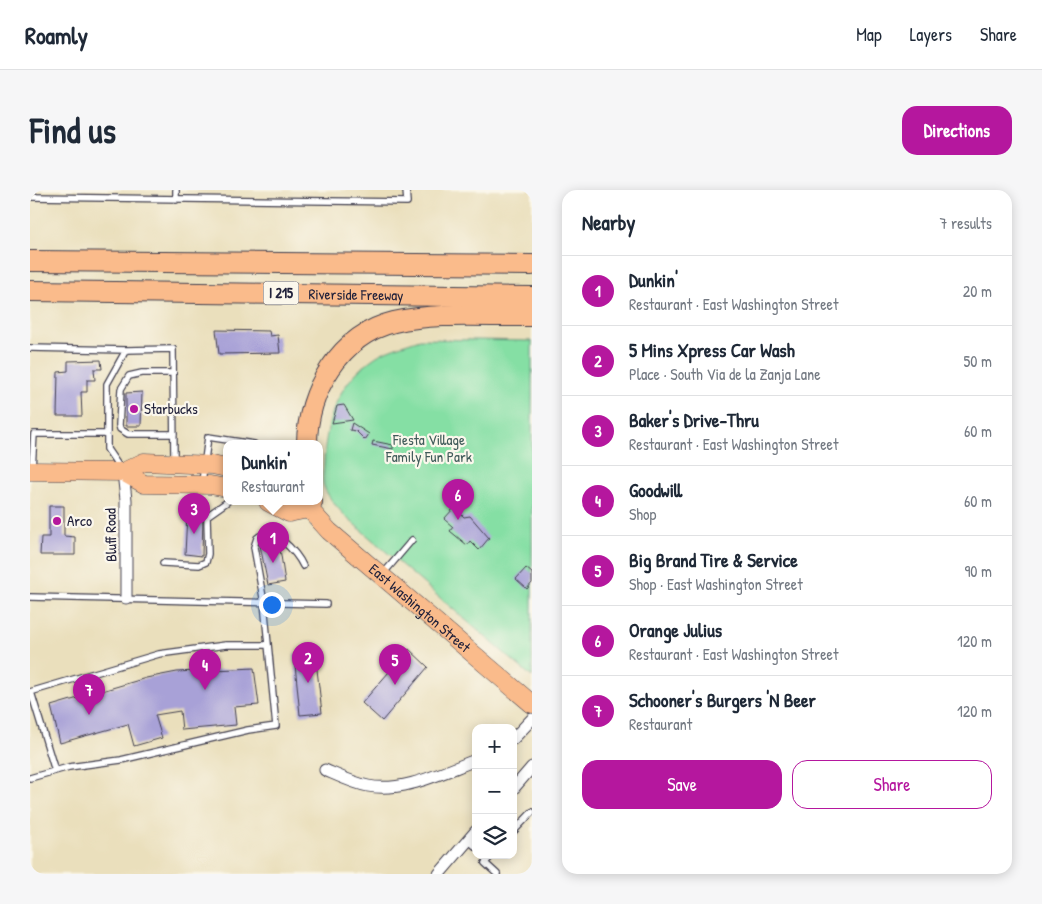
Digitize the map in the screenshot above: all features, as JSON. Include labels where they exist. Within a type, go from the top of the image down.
[{"type":"highway","name":"Riverside Freeway","points":[[30,260],[532,265]]},
{"type":"highway","name":"Riverside Freeway","points":[[30,291],[532,298]]},
{"type":"highway","points":[[307,440],[309,416],[317,392],[329,370],[346,351],[365,335],[393,322],[421,318],[532,316]]},
{"type":"main road","points":[[31,471],[123,472],[144,462],[223,468]]},
{"type":"main road","points":[[123,472],[144,484],[202,485],[223,488]]},
{"type":"main road","name":"East Washington Street","points":[[274,505],[289,513],[306,505]]},
{"type":"main road","name":"East Washington Street","points":[[309,505],[329,531],[532,704]]},
{"type":"street","name":"Bluff Road","points":[[123,472],[126,500],[126,598]]},
{"type":"street","points":[[517,735],[532,719]]},
{"type":"street","points":[[325,770],[351,781],[369,786],[386,787],[423,779],[472,761]]},
{"type":"street","points":[[517,784],[532,767]]},
{"type":"street","points":[[439,874],[472,841]]},
{"type":"lane","points":[[176,190],[176,200]]},
{"type":"lane","points":[[30,198],[407,202],[406,190]]},
{"type":"lane","points":[[30,348],[173,349],[174,464]]},
{"type":"lane","points":[[123,472],[107,449],[107,384],[126,350]]},
{"type":"lane","points":[[173,373],[142,373],[129,376],[121,389],[119,425],[120,429],[128,434],[174,434]]},
{"type":"lane","points":[[31,471],[34,434],[107,434]]},
{"type":"lane","points":[[202,485],[208,437],[228,440]]},
{"type":"lane","points":[[163,563],[199,565],[206,562],[208,554],[207,516],[223,505]]},
{"type":"lane","points":[[30,778],[55,771],[122,760],[239,732],[276,726],[264,603],[254,547],[257,538],[265,533],[272,534],[299,556],[303,566]]},
{"type":"lane","points":[[382,575],[412,540]]},
{"type":"lane","points":[[30,597],[326,604]]},
{"type":"lane","points":[[55,771],[30,692],[159,654],[226,645],[268,645]]},
{"type":"lane","points":[[517,828],[532,812]]},
{"type":"lane","points":[[488,859],[485,863],[497,874]]},
{"type":"green space","name":"Fiesta Village Family Fun Park","points":[[420,339],[532,341],[532,677],[347,518],[331,499],[324,487],[323,474],[327,431],[342,392],[359,370],[376,356]]},
{"type":"building","points":[[216,330],[269,331],[270,336],[278,335],[280,353],[219,354]]},
{"type":"building","points":[[101,360],[102,369],[94,369],[95,380],[87,380],[87,392],[81,392],[82,416],[57,416],[58,372],[68,371],[68,361]]},
{"type":"building","name":"Starbucks","points":[[142,392],[141,426],[126,426],[126,393]]},
{"type":"building","points":[[344,405],[353,420],[332,423],[337,406]]},
{"type":"building","points":[[352,423],[369,434],[365,440],[356,431],[350,430]]},
{"type":"building","points":[[373,441],[393,445],[393,449],[372,445]]},
{"type":"building","name":"Arco","points":[[49,506],[64,506],[64,536],[75,537],[75,555],[40,555],[41,537],[49,537]]},
{"type":"building","points":[[454,508],[464,517],[470,516],[489,538],[479,550],[470,541],[467,545],[450,531],[453,527],[444,519]]},
{"type":"building","points":[[187,514],[203,514],[202,556],[185,554]]},
{"type":"building","points":[[279,542],[285,582],[268,585],[260,545]]},
{"type":"building","points":[[526,568],[532,573],[532,583],[527,589],[516,579]]},
{"type":"building","points":[[409,649],[428,667],[382,721],[362,703]]},
{"type":"building","points":[[315,652],[322,713],[300,715],[294,654]]},
{"type":"building","points":[[254,668],[259,705],[234,707],[236,725],[182,730],[180,711],[155,715],[162,738],[134,746],[128,724],[60,743],[51,706],[146,678],[177,672]]},
{"type":"place","name":"Starbucks","points":[[134,409]]},
{"type":"place","name":"Orange Julius","points":[[458,520]]},
{"type":"place","name":"Arco","points":[[57,521]]},
{"type":"place","name":"Baker's Drive-Thru","points":[[194,534]]},
{"type":"place","name":"Dunkin'","points":[[273,563]]},
{"type":"place","name":"5 Mins Xpress Car Wash","points":[[308,683]]},
{"type":"place","name":"Big Brand Tire & Service","points":[[395,685]]},
{"type":"place","name":"Goodwill","points":[[205,690]]},
{"type":"place","name":"Schooner's Burgers 'N Beer","points":[[89,715]]}]
